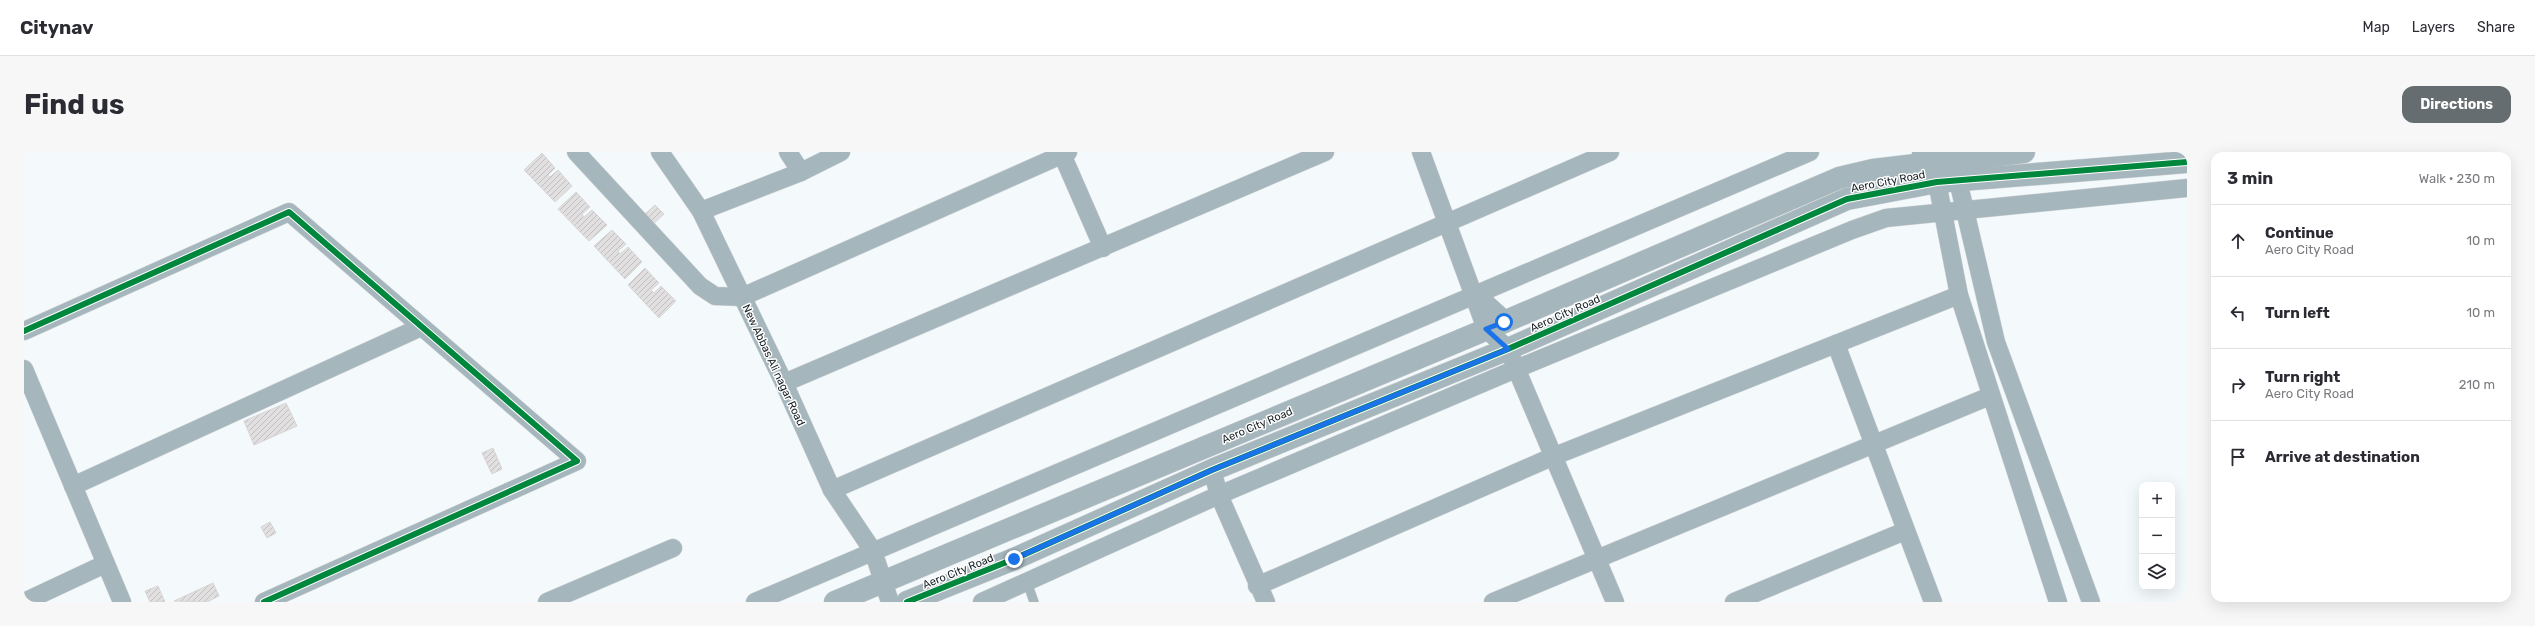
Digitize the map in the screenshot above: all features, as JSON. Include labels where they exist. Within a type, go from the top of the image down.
[{"type":"street","points":[[576,152],[700,286],[715,296],[742,297],[1064,153],[1103,248]]},
{"type":"street","name":"New Abbas Ali nagar Road","points":[[660,152],[701,211],[784,383],[832,490],[873,551],[890,602]]},
{"type":"street","points":[[788,152],[801,172]]},
{"type":"street","points":[[701,211],[801,172],[841,152]]},
{"type":"street","points":[[784,383],[1325,152]]},
{"type":"street","points":[[1421,152],[1446,224],[1473,294],[1495,326],[1512,359],[1552,457],[1615,602]]},
{"type":"street","points":[[832,490],[1610,152]]},
{"type":"street","points":[[755,602],[1473,294],[1810,152]]},
{"type":"street","name":"Aero City Road","points":[[907,602],[1014,559],[1212,470],[1512,359],[1847,199],[1936,182],[1954,164],[2024,152]]},
{"type":"street","points":[[1922,158],[1936,182],[1959,295],[1990,396],[2058,602]]},
{"type":"street","name":"Aero City Road","points":[[835,602],[1495,326],[1839,178],[1922,158],[1954,164],[2187,162]]},
{"type":"street","points":[[1954,164],[1996,342],[2091,602]]},
{"type":"street","points":[[982,602],[1219,495],[1512,359],[1886,218],[2187,188]]},
{"type":"street","points":[[24,331],[289,212],[576,461],[264,602]]},
{"type":"street","points":[[1257,586],[1552,457],[1959,295]]},
{"type":"street","points":[[73,486],[421,327]]},
{"type":"street","points":[[1836,344],[1905,531],[1933,602]]},
{"type":"street","points":[[24,369],[122,602]]},
{"type":"street","points":[[1493,602],[1990,396]]},
{"type":"street","points":[[1212,470],[1219,495],[1257,586],[1266,602]]},
{"type":"street","points":[[1734,602],[1905,531]]},
{"type":"street","points":[[547,602],[673,548]]},
{"type":"street","points":[[24,602],[105,564]]},
{"type":"lane","points":[[1027,582],[1034,602]]},
{"type":"building","points":[[542,153],[555,168],[548,175],[550,177],[558,170],[572,186],[555,202],[524,170]]},
{"type":"building","points":[[576,192],[590,207],[582,214],[584,217],[592,210],[607,225],[589,241],[558,209]]},
{"type":"building","points":[[655,205],[664,214],[652,225],[643,216]]},
{"type":"building","points":[[612,230],[626,244],[618,251],[620,254],[628,247],[642,262],[625,279],[594,246]]},
{"type":"building","points":[[645,268],[659,283],[651,290],[654,293],[661,286],[676,301],[659,318],[628,285]]},
{"type":"building","points":[[286,403],[297,426],[254,445],[244,421]]},
{"type":"building","points":[[493,448],[502,469],[492,474],[482,453]]},
{"type":"building","points":[[270,522],[276,533],[267,538],[261,527]]},
{"type":"building","points":[[213,583],[219,596],[207,602],[174,601]]},
{"type":"building","points":[[158,586],[165,602],[150,602],[145,591]]},
{"type":"cycle path","points":[[907,602],[1014,559],[1212,470],[1508,349],[1847,199],[1937,182],[2187,162]]},
{"type":"cycle path","points":[[24,331],[289,212],[577,461],[264,602]]},
{"type":"route","points":[[1014,559],[1212,470],[1508,349],[1486,329],[1504,322]]}]
